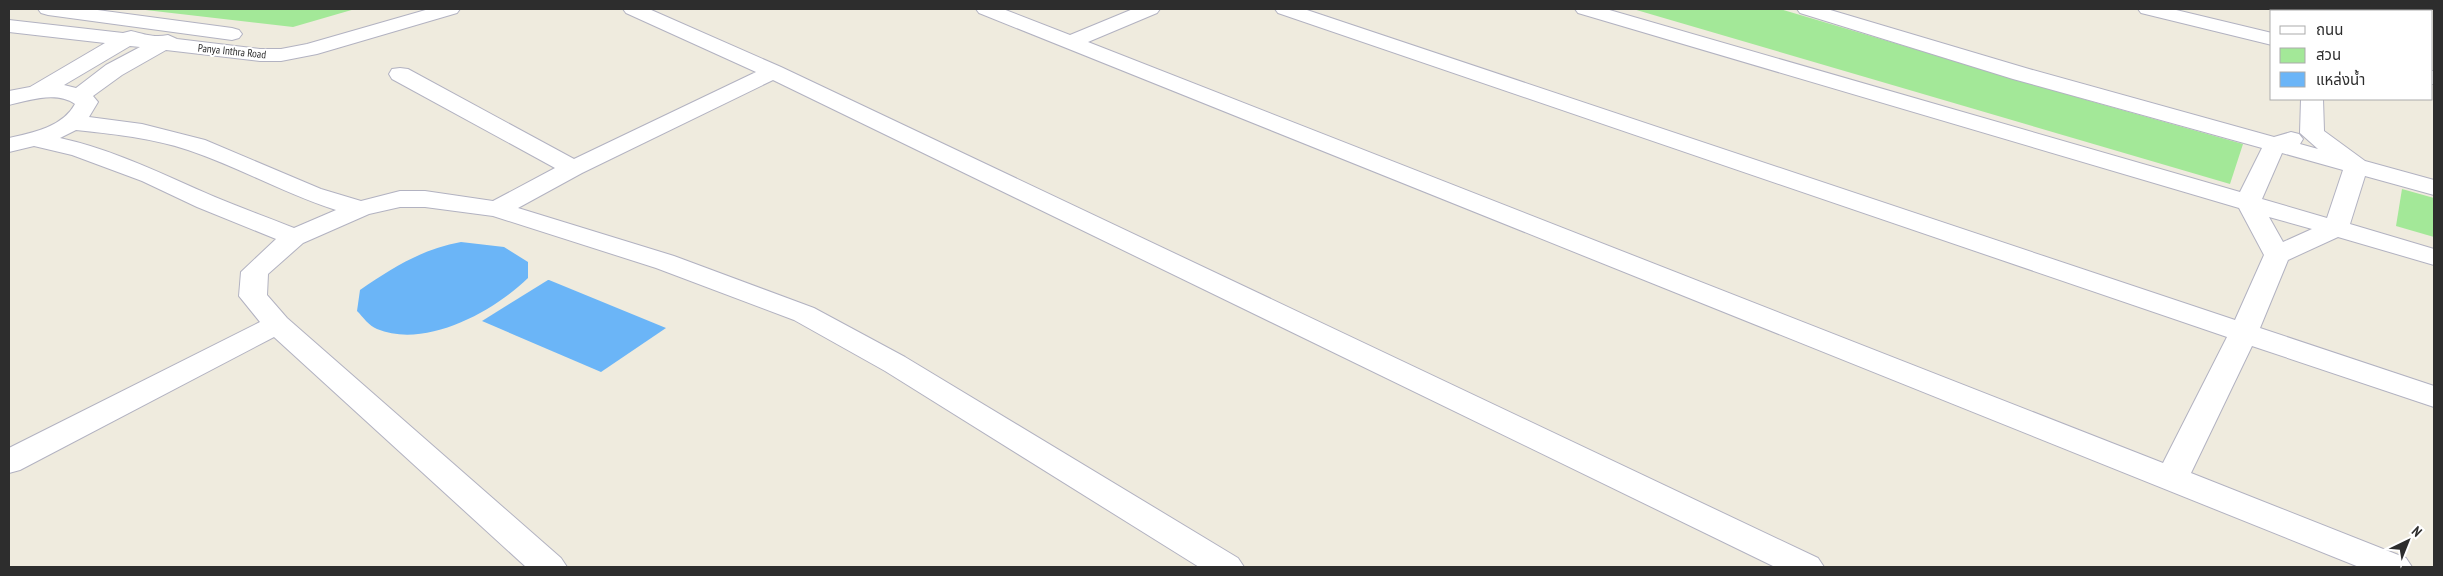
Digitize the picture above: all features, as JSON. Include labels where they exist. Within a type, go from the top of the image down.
[{"type":"street","name":"Panya Inthra Road","points":[[48,9],[157,22],[262,39],[284,38],[318,32],[396,9]]},
{"type":"street","name":"Panya Inthra Road","points":[[9,26],[260,55],[281,55],[310,50],[450,9]]},
{"type":"street","points":[[986,9],[2394,567]]},
{"type":"street","points":[[1070,42],[1150,9]]},
{"type":"street","points":[[1285,9],[2434,397]]},
{"type":"street","points":[[1585,9],[2434,257]]},
{"type":"street","points":[[1807,9],[2021,74],[2434,188]]},
{"type":"street","points":[[2148,9],[2270,39]]},
{"type":"street","points":[[633,10],[772,72],[1806,567]]},
{"type":"street","points":[[35,93],[157,22]]},
{"type":"street","points":[[80,95],[114,70],[194,28]]},
{"type":"street","points":[[497,208],[573,168],[772,72]]},
{"type":"street","points":[[400,74],[573,168]]},
{"type":"street","points":[[9,98],[35,93],[62,91],[80,95],[87,102],[84,111],[72,122],[34,139],[9,145]]},
{"type":"street","points":[[2312,100],[2312,133]]},
{"type":"street","points":[[72,122],[142,131],[197,145],[312,194],[360,209]]},
{"type":"street","points":[[2248,202],[2275,144],[2312,133]]},
{"type":"street","points":[[2312,133],[2356,166]]},
{"type":"street","points":[[34,139],[79,149],[151,176],[206,202],[294,237]]},
{"type":"street","points":[[2171,480],[2244,333],[2277,256],[2336,228],[2356,166]]},
{"type":"street","points":[[549,567],[277,324],[254,296],[255,272],[294,237],[360,209],[400,199],[425,200],[497,208],[665,262],[804,314],[895,364],[1226,567]]},
{"type":"street","points":[[2248,202],[2277,256]]},
{"type":"street","points":[[9,462],[277,324]]},
{"type":"green space","points":[[137,9],[355,9],[293,27]]},
{"type":"green space","points":[[1633,9],[1780,9],[2090,101],[2243,144],[2230,184]]},
{"type":"green space","points":[[2402,189],[2434,198],[2434,237],[2396,226]]},
{"type":"water","points":[[461,242],[504,247],[528,262],[528,278],[496,303],[457,324],[437,331],[396,334],[374,328],[357,311],[360,290],[372,282],[420,254]]},
{"type":"water","points":[[548,280],[666,328],[601,372],[482,321]]}]
